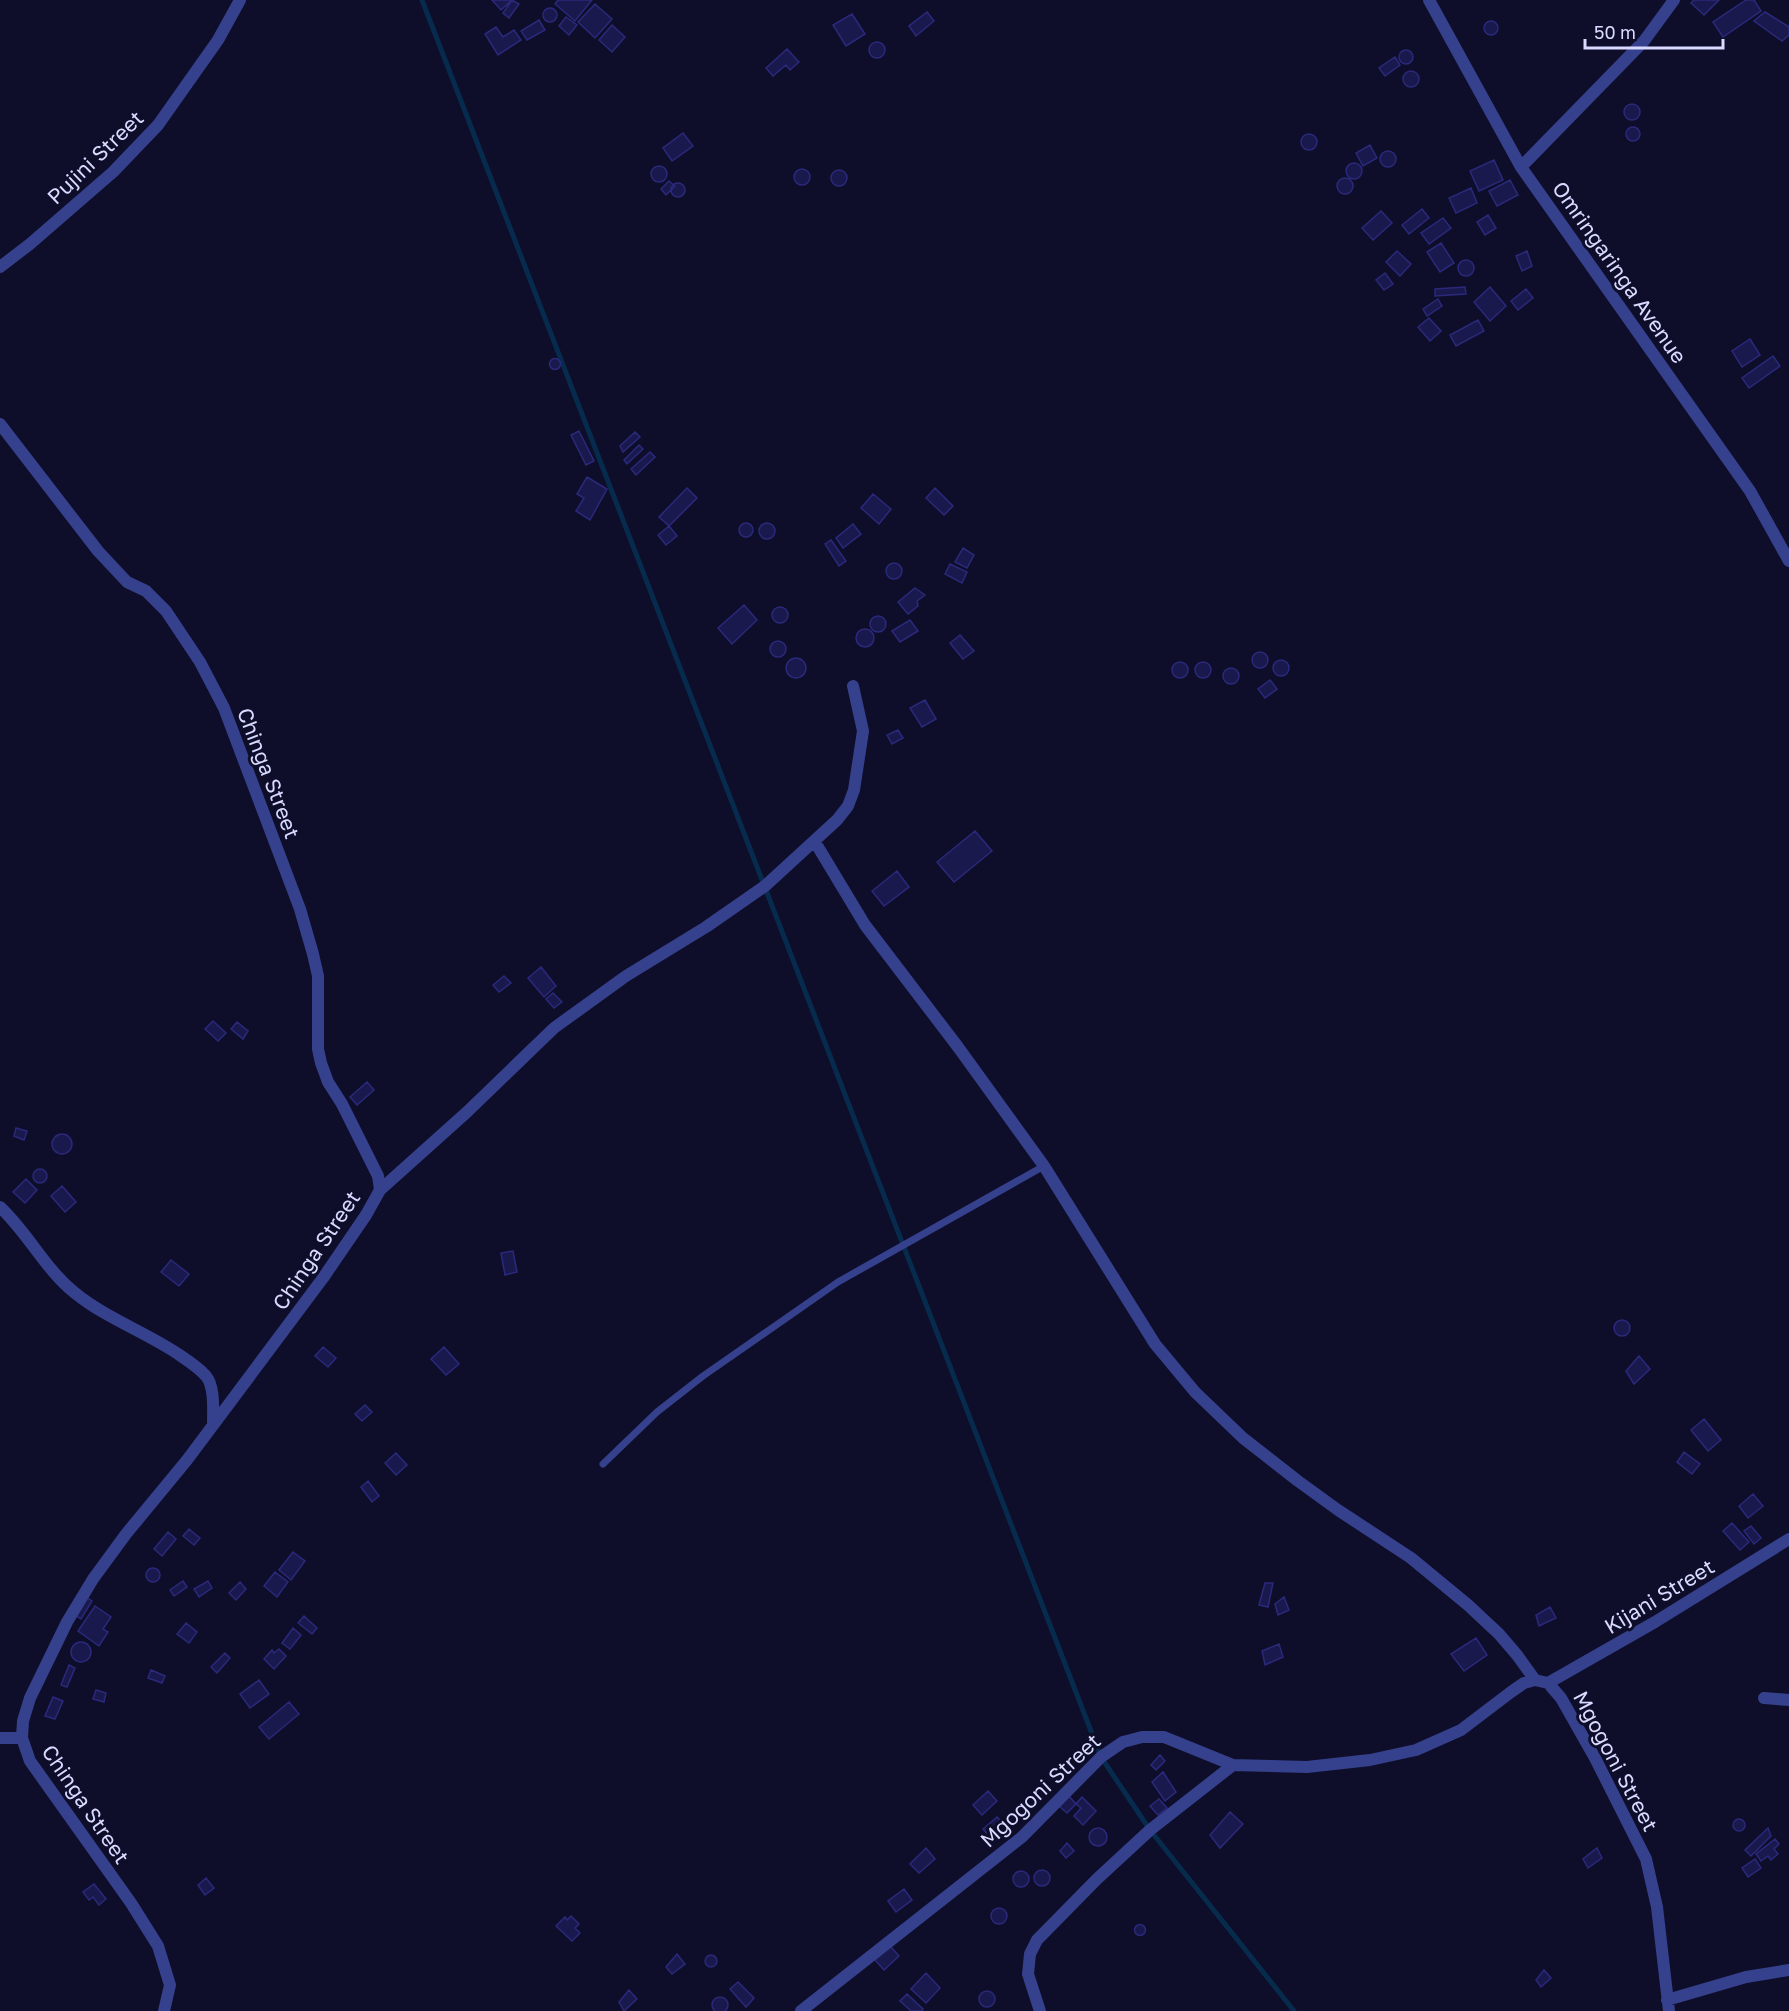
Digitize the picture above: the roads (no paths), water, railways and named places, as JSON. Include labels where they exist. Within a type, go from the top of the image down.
[{"type":"street","name":"Pujini Street","points":[[0,267],[113,172],[158,125],[218,40],[240,0]]},
{"type":"street","name":"Omringaringa Avenue","points":[[1429,0],[1521,167],[1750,491],[1789,561]]},
{"type":"street","points":[[1521,167],[1644,41],[1674,0]]},
{"type":"street","name":"Chinga Street","points":[[0,424],[98,551],[128,582],[146,591],[166,611],[200,662],[224,708],[300,909],[313,954],[318,976],[318,1049],[321,1063],[328,1082],[378,1176],[380,1190],[366,1215],[323,1278],[157,1498],[126,1534],[88,1588],[45,1665],[30,1698],[23,1721],[22,1738],[30,1761],[131,1903],[158,1946],[170,1985],[164,2011]]},
{"type":"street","points":[[380,1190],[467,1112],[554,1028],[626,976],[706,927],[765,886],[837,820],[848,806],[854,790],[862,731],[853,686]]},
{"type":"street","points":[[815,842],[865,925],[978,1074],[1044,1166],[1155,1344],[1195,1392],[1243,1438],[1298,1481],[1411,1558],[1468,1605],[1517,1655],[1535,1680]]},
{"type":"street","points":[[0,1207],[11,1217],[60,1280],[76,1294],[175,1352],[208,1378],[212,1393],[213,1425]]},
{"type":"street","name":"Kijani Street","points":[[1548,1683],[1637,1633],[1789,1539]]},
{"type":"street","name":"Mgogoni Street","points":[[801,2011],[1022,1837],[1101,1757],[1123,1742],[1142,1737],[1164,1737],[1233,1765],[1307,1767],[1370,1760],[1416,1750],[1461,1730],[1524,1683],[1535,1680],[1548,1683],[1562,1698],[1646,1859],[1657,1907],[1668,2005]]},
{"type":"street","points":[[1764,1698],[1789,1700]]},
{"type":"street","points":[[0,1738],[22,1738]]},
{"type":"street","points":[[1040,2011],[1028,1974],[1030,1954],[1037,1940],[1097,1879],[1150,1830],[1233,1765]]},
{"type":"street","points":[[1668,2005],[1746,1977],[1789,1970]]},
{"type":"lane","points":[[603,1464],[657,1413],[703,1376],[838,1282],[1044,1166]]},
{"type":"waterway","points":[[422,0],[1101,1757],[1150,1830],[1294,2011]]}]
